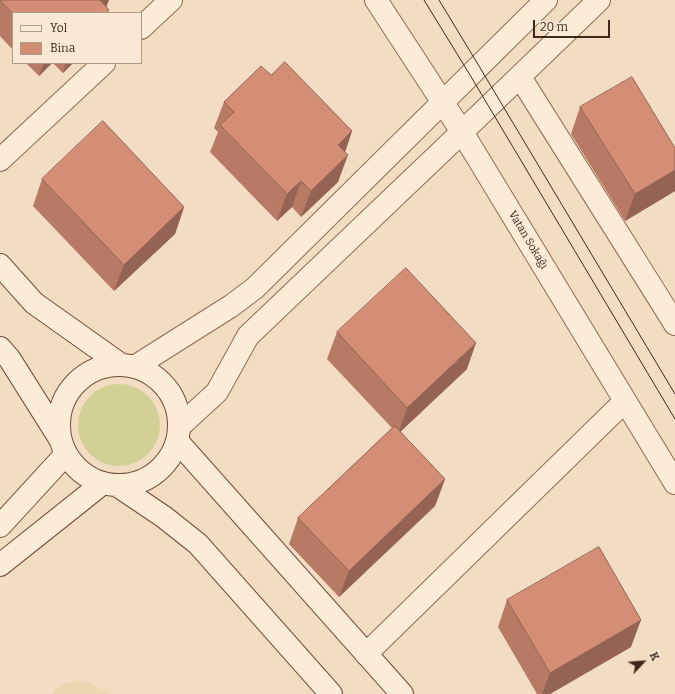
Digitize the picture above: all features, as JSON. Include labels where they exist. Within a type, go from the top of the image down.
[{"type":"street","points":[[142,27],[171,0]]},
{"type":"street","name":"Vatan Sokağı","points":[[376,0],[462,132],[675,484]]},
{"type":"street","points":[[0,526],[63,447],[59,424],[61,408],[67,393],[77,381],[90,371],[105,366],[128,365],[231,306],[255,288],[546,0]]},
{"type":"street","points":[[0,565],[110,484],[134,484],[149,478],[162,469],[171,456],[179,434],[217,392],[248,336],[599,0]]},
{"type":"street","points":[[0,160],[103,64]]},
{"type":"street","points":[[520,77],[675,324]]},
{"type":"street","points":[[0,265],[34,303],[128,365],[151,372],[163,383],[172,396],[178,410],[179,434],[366,654],[402,694]]},
{"type":"street","points":[[0,348],[9,358],[76,467],[88,477],[110,484],[164,517],[198,544],[331,694]]},
{"type":"street","points":[[366,654],[625,401]]},
{"type":"shaded area","points":[[119,384],[135,387],[148,396],[157,409],[160,425],[157,441],[148,454],[135,463],[119,466],[103,463],[90,454],[81,441],[78,425],[81,409],[90,396],[103,387]]},
{"type":"shaded area","points":[[76,681],[86,682],[111,694],[51,694],[58,687]]},
{"type":"building","points":[[0,0],[100,0],[109,10],[108,12],[12,12]]},
{"type":"building","points":[[285,62],[352,131],[338,145],[348,155],[311,191],[301,181],[287,194],[220,125],[234,112],[224,102],[261,66],[271,75]]},
{"type":"building","points":[[632,77],[675,148],[675,170],[635,194],[580,107]]},
{"type":"building","points":[[103,121],[184,207],[124,265],[42,179]]},
{"type":"building","points":[[406,268],[476,343],[407,408],[337,332]]},
{"type":"building","points":[[395,426],[445,479],[349,571],[298,518]]},
{"type":"building","points":[[599,547],[641,620],[550,673],[507,600]]},
{"type":"tram line","points":[[424,0],[675,419]]},
{"type":"tram line","points":[[439,0],[675,394]]}]
